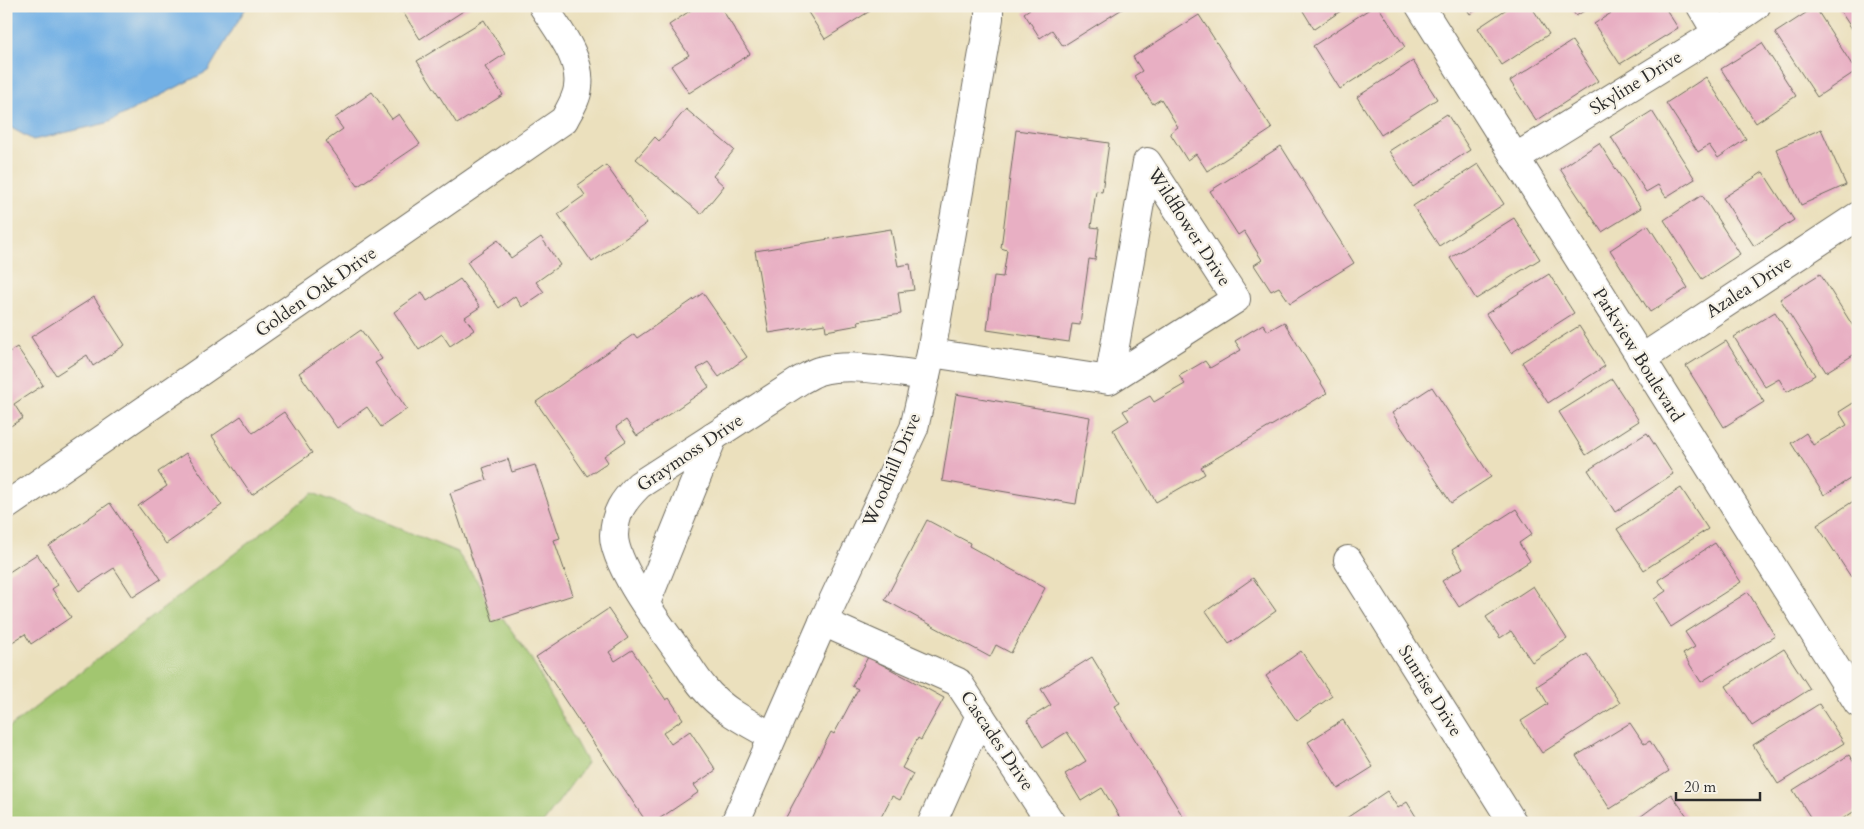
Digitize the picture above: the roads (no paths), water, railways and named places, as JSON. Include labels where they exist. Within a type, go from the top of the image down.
[{"type":"street","name":"Golden Oak Drive","points":[[6,506],[564,120],[578,89],[578,70],[570,50],[543,6]]},
{"type":"street","name":"Woodhill Drive","points":[[735,823],[823,622],[914,428],[928,364],[989,18],[989,6]]},
{"type":"street","name":"Parkview Boulevard","points":[[1420,6],[1640,359],[1858,703]]},
{"type":"street","points":[[1700,6],[1718,33]]},
{"type":"street","name":"Skyline Drive","points":[[1515,158],[1718,33],[1756,6]]},
{"type":"street","name":"Wildflower Drive","points":[[1147,162],[1236,298],[1109,380],[1116,342],[1147,162]]},
{"type":"street","name":"Azalea Drive","points":[[1640,359],[1858,216]]},
{"type":"street","points":[[928,364],[1109,380]]},
{"type":"street","name":"Graymoss Drive","points":[[772,736],[734,714],[704,689],[629,576],[620,557],[614,537],[616,516],[625,498],[638,485],[817,371],[840,367],[858,368],[928,364]]},
{"type":"street","points":[[646,603],[712,438]]},
{"type":"street","name":"Sunrise Drive","points":[[1348,560],[1513,823]]},
{"type":"street","name":"Cascades Drive","points":[[823,622],[958,682],[1051,823]]},
{"type":"street","points":[[932,823],[980,715]]},
{"type":"water","points":[[6,6],[247,6],[208,71],[107,123],[33,140],[6,125]]}]
